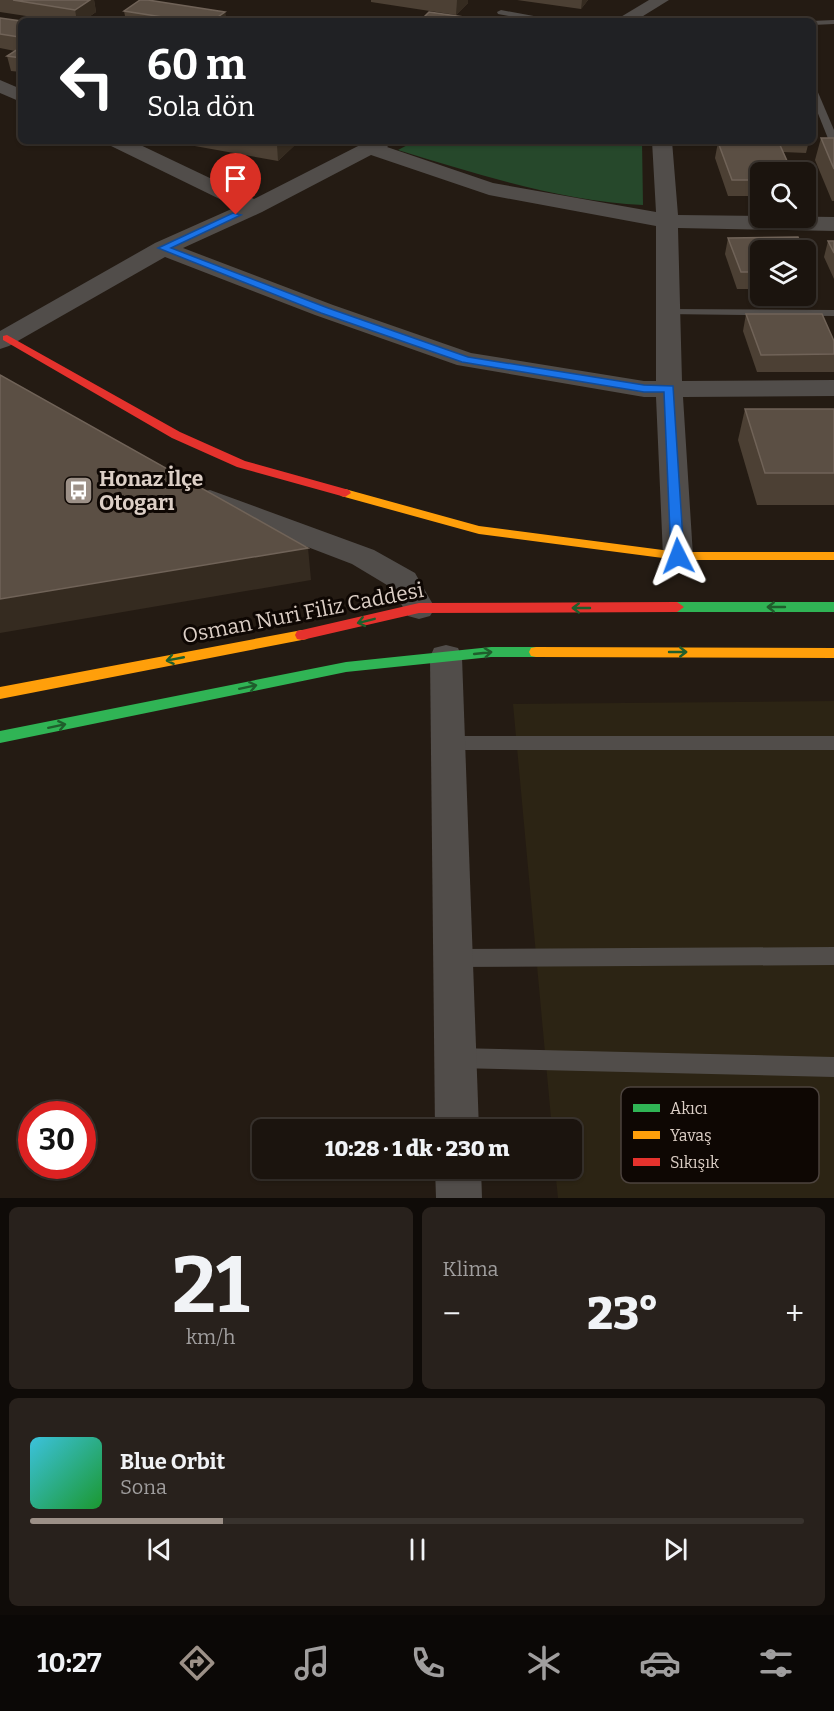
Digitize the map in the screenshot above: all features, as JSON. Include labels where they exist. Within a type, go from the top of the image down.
[{"type":"street","points":[[631,18],[656,9]]},
{"type":"street","points":[[0,86],[18,95]]},
{"type":"street","points":[[122,144],[254,207]]},
{"type":"street","points":[[662,144],[668,221],[669,388],[678,556]]},
{"type":"street","points":[[4,340],[163,248],[254,207],[377,145],[489,189],[668,221],[834,224]]},
{"type":"street","points":[[163,248],[324,310],[466,360],[644,389],[834,388]]},
{"type":"street","points":[[4,340],[176,435],[241,464],[479,530],[678,556],[834,556]]},
{"type":"street","points":[[188,487],[219,504],[363,557],[404,580],[419,608]]},
{"type":"street","name":"Osman Nuri Filiz Caddesi","points":[[0,693],[334,629],[419,608],[834,607]]},
{"type":"street","points":[[0,738],[346,667],[492,652],[834,653]]},
{"type":"street","points":[[446,657],[457,1119]]},
{"type":"street","points":[[458,1179],[459,1198]]},
{"type":"lane","points":[[501,12],[534,18]]},
{"type":"lane","points":[[816,23],[834,22]]},
{"type":"lane","points":[[834,112],[818,112],[834,141]]},
{"type":"lane","points":[[668,312],[834,313]]},
{"type":"lane","points":[[448,743],[834,743]]},
{"type":"lane","points":[[454,958],[834,956]]},
{"type":"lane","points":[[456,1058],[834,1067]]},
{"type":"shaded area","points":[[834,701],[834,1198],[558,1198],[556,1179],[582,1179],[582,1119],[551,1119],[513,704]]},
{"type":"green space","points":[[409,144],[642,144],[643,205],[550,192],[488,177],[398,150]]},
{"type":"building","points":[[13,0],[90,0],[75,10]]},
{"type":"building","points":[[140,0],[148,0],[225,12],[216,18],[169,18],[124,11]]},
{"type":"building","points":[[429,12],[471,18],[423,18]]},
{"type":"building","points":[[0,18],[18,21],[18,37],[0,34]]},
{"type":"building","points":[[18,49],[18,58],[7,56]]},
{"type":"building","points":[[821,138],[834,138],[834,169]]},
{"type":"building","points":[[719,144],[779,144],[788,162],[750,162],[750,180],[732,180]]},
{"type":"building","points":[[798,237],[799,240],[750,240],[750,272],[741,272],[728,238]]},
{"type":"building","points":[[828,241],[834,241],[834,253]]},
{"type":"building","points":[[746,314],[822,314],[834,341],[834,354],[761,355]]},
{"type":"building","name":"Honaz İlçe Otogarı","points":[[0,375],[308,548],[0,599]]},
{"type":"building","points":[[745,409],[834,409],[834,473],[765,473]]},
{"type":"traffic: fast","points":[[677,607],[834,607]]},
{"type":"traffic: fast","points":[[0,737],[346,667],[491,652],[536,652]]},
{"type":"traffic: slow","points":[[345,493],[479,530],[678,556],[834,556]]},
{"type":"traffic: slow","points":[[0,693],[302,635]]},
{"type":"traffic: slow","points":[[536,652],[834,653]]},
{"type":"traffic: jam","points":[[7,338],[176,435],[241,464],[345,493]]},
{"type":"traffic: jam","points":[[302,635],[419,608],[677,607]]},
{"type":"place","name":"Honaz İlçe Otogarı","points":[[78,491]]},
{"type":"route","points":[[236,215],[163,248],[324,310],[466,360],[644,389],[669,388],[678,556]]}]
